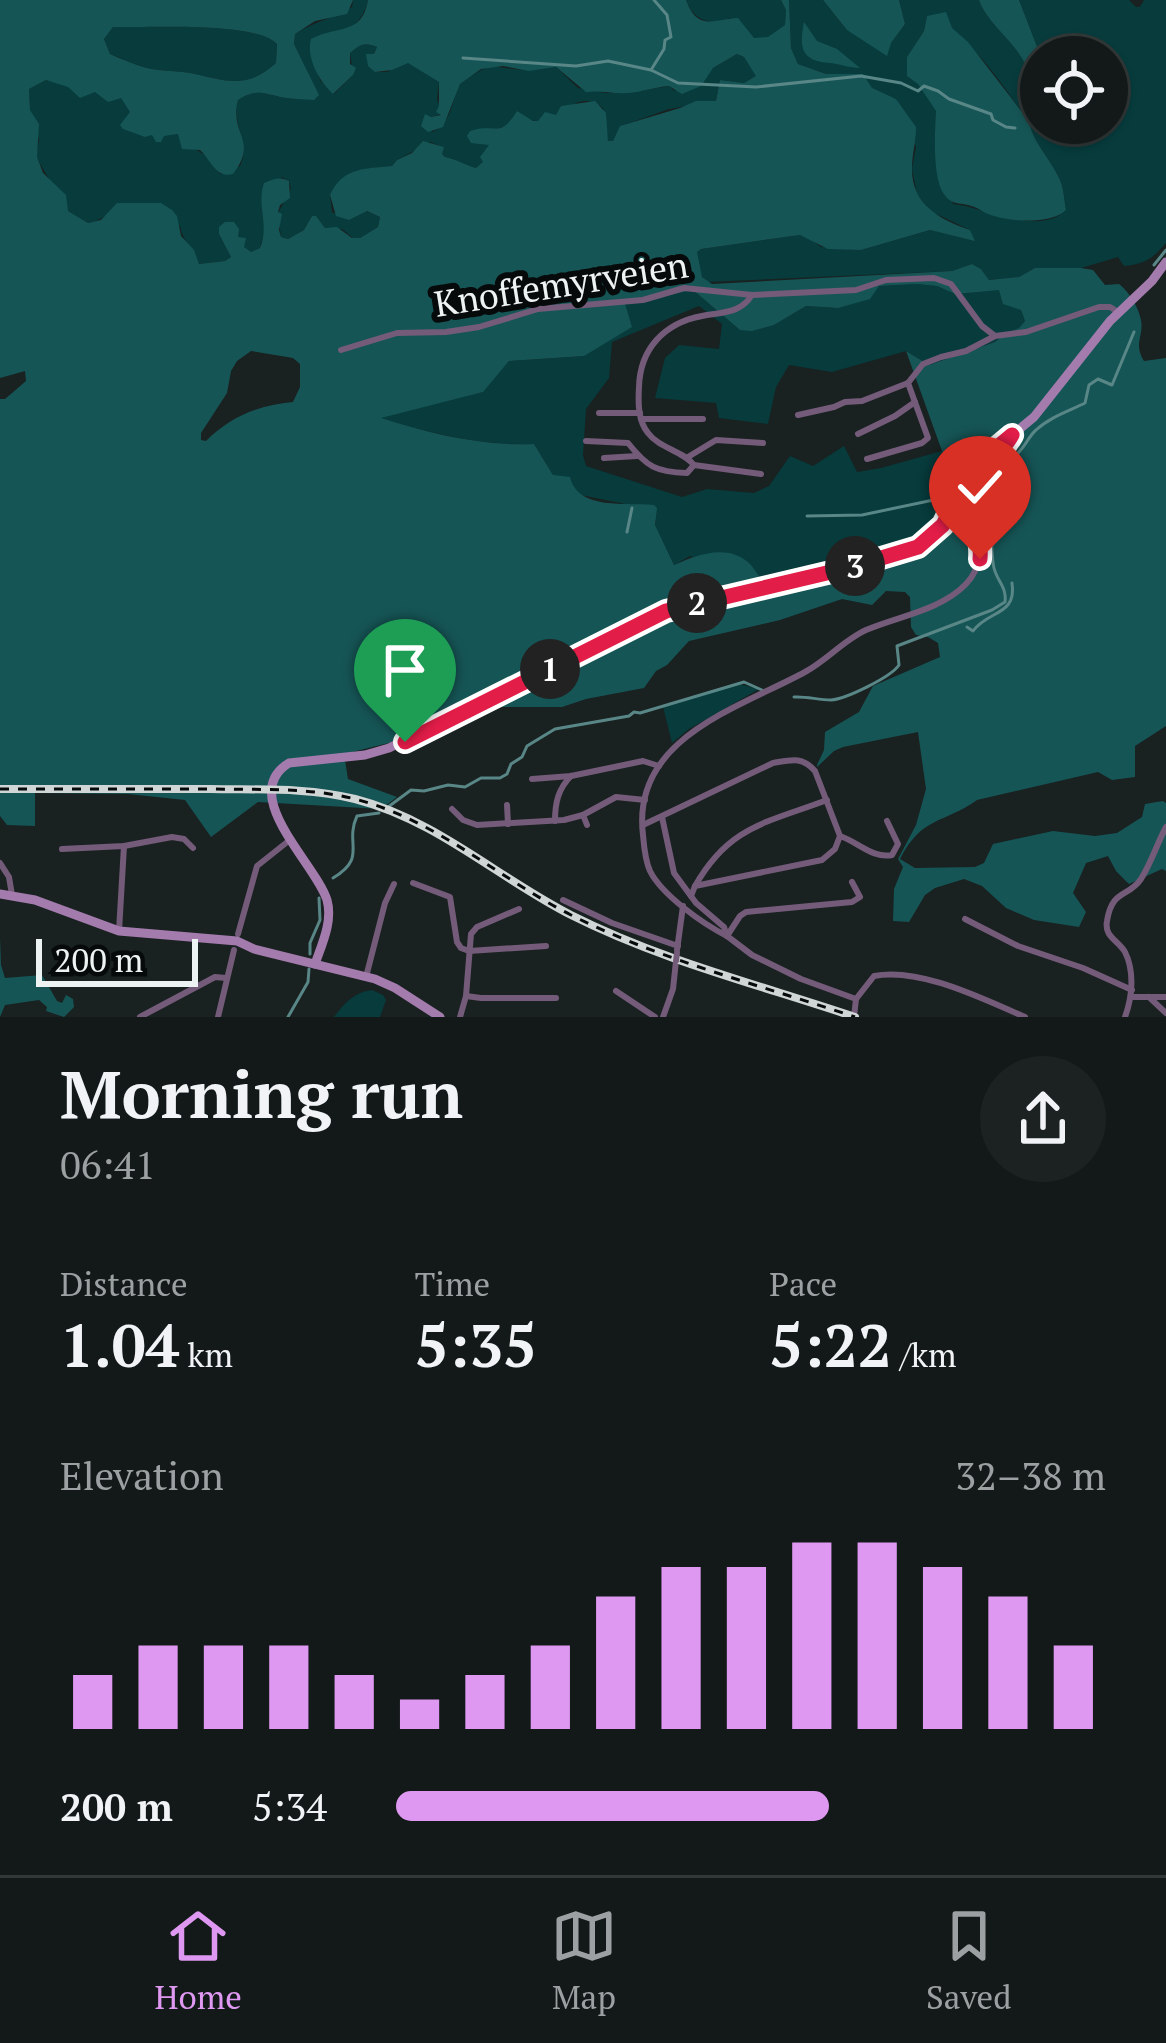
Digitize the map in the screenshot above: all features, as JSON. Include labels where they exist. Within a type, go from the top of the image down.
[{"type":"street","points":[[315,964],[328,906],[278,806],[281,774],[297,763],[394,746],[666,611],[918,547],[943,525],[970,470],[1045,405],[1118,312],[1166,262]]},
{"type":"street","name":"Knoffemyrveien","points":[[341,350],[397,333],[479,328],[538,309],[643,300],[684,288],[752,295],[856,290],[886,280],[945,280],[995,336]]},
{"type":"street","points":[[752,295],[738,309],[692,318],[656,337],[645,354],[638,382],[640,416],[656,442],[688,457],[694,465],[761,473]]},
{"type":"street","points":[[798,415],[862,401],[908,383],[923,364],[995,336],[1026,332],[1099,307],[1118,312]]},
{"type":"street","points":[[868,459],[928,438],[908,383]]},
{"type":"street","points":[[858,434],[915,402]]},
{"type":"street","points":[[599,413],[703,418]]},
{"type":"street","points":[[856,998],[752,955],[660,886],[650,870],[642,825],[644,800],[659,766],[697,728],[812,668],[855,636],[938,602],[966,584],[981,554],[974,508],[976,484],[1012,435]]},
{"type":"street","points":[[688,457],[716,440],[763,443]]},
{"type":"street","points":[[586,441],[628,443],[653,467],[674,472],[687,473],[694,465]]},
{"type":"street","points":[[604,458],[638,456]]},
{"type":"street","points":[[642,825],[773,763],[797,759],[809,764],[840,836],[835,849],[822,860],[695,886]]},
{"type":"street","points":[[532,779],[643,761],[659,766]]},
{"type":"street","points":[[555,821],[558,793],[572,776]]},
{"type":"street","points":[[452,809],[473,825],[508,824],[583,815],[616,797],[644,800]]},
{"type":"street","points":[[691,896],[716,854],[732,839],[826,800]]},
{"type":"street","points":[[507,805],[508,824]]},
{"type":"street","points":[[583,815],[587,825]]},
{"type":"street","points":[[662,818],[674,873],[727,935]]},
{"type":"street","points":[[840,836],[873,855],[892,855],[898,844],[887,821]]},
{"type":"street","points":[[1125,1017],[1132,994],[1125,952],[1106,925],[1112,903],[1139,881],[1166,827]]},
{"type":"street","points":[[218,1017],[257,866],[289,836]]},
{"type":"street","points":[[62,849],[176,837],[193,848]]},
{"type":"street","points":[[119,931],[124,846]]},
{"type":"street","points":[[0,863],[10,881],[6,894],[39,901],[119,931],[219,940],[366,977],[394,988],[440,1017]]},
{"type":"street","points":[[727,935],[746,912],[852,902],[860,897],[852,882]]},
{"type":"street","points":[[413,883],[450,897],[461,948],[546,946]]},
{"type":"street","points":[[366,977],[394,884]]},
{"type":"street","points":[[563,901],[677,953]]},
{"type":"street","points":[[616,991],[659,1017],[673,989],[683,906]]},
{"type":"street","points":[[460,1017],[471,934],[519,909]]},
{"type":"street","points":[[965,919],[1018,946],[1083,968],[1132,994],[1166,998]]},
{"type":"street","points":[[854,1017],[856,998],[874,976],[890,974],[954,988],[1024,1017]]},
{"type":"street","points":[[140,1017],[216,977],[226,978]]},
{"type":"street","points":[[466,995],[556,998]]},
{"type":"street","points":[[1149,998],[1166,1013]]},
{"type":"shaded area","points":[[0,0],[353,0],[347,14],[315,21],[295,34],[294,44],[319,95],[314,100],[259,93],[238,100],[237,121],[244,145],[233,174],[218,171],[200,150],[182,149],[178,134],[156,142],[152,135],[123,129],[120,125],[130,112],[121,98],[108,102],[95,92],[80,98],[68,87],[46,80],[29,89],[30,110],[39,124],[37,157],[43,173],[66,195],[68,211],[88,223],[101,220],[117,203],[161,203],[177,216],[181,236],[199,264],[231,257],[219,234],[225,222],[234,222],[238,237],[246,238],[244,247],[251,252],[260,248],[262,192],[264,183],[271,180],[289,181],[290,198],[278,212],[282,214],[281,237],[288,239],[304,230],[316,216],[325,228],[337,227],[360,238],[378,227],[380,217],[367,211],[349,220],[336,216],[330,195],[335,186],[355,171],[392,166],[423,141],[444,147],[445,157],[476,168],[489,145],[471,143],[470,131],[501,128],[517,111],[538,121],[545,112],[556,115],[561,106],[595,101],[606,113],[608,141],[613,141],[620,126],[696,101],[716,101],[720,80],[744,83],[756,76],[737,54],[713,68],[701,86],[682,94],[669,86],[628,93],[586,92],[556,67],[481,69],[460,84],[443,127],[428,132],[421,126],[425,114],[441,115],[436,112],[439,82],[408,63],[375,72],[366,54],[374,54],[377,47],[360,46],[350,53],[350,64],[356,68],[353,75],[333,94],[315,69],[311,39],[354,24],[368,0],[686,0],[701,20],[738,18],[754,38],[768,37],[785,25],[781,0],[789,0],[791,48],[798,64],[826,74],[863,74],[872,88],[896,99],[916,127],[912,168],[916,191],[929,209],[970,230],[975,241],[930,230],[861,250],[828,249],[800,235],[701,249],[697,252],[702,277],[712,284],[952,271],[972,264],[989,280],[1019,277],[1035,268],[1093,270],[1105,285],[1119,284],[1130,295],[1141,320],[1139,349],[1144,361],[1166,358],[1166,726],[1135,746],[1135,777],[1112,780],[1098,772],[977,800],[925,828],[900,859],[915,868],[975,867],[984,863],[993,844],[1053,831],[1095,836],[1117,833],[1142,817],[1145,804],[1163,801],[1166,871],[1129,884],[1108,856],[1086,863],[1073,893],[1086,912],[1079,927],[1034,920],[1006,908],[982,886],[964,879],[925,895],[909,922],[893,921],[894,889],[903,867],[898,859],[916,825],[926,789],[918,732],[843,747],[817,767],[825,732],[859,712],[873,686],[940,657],[938,643],[916,635],[911,627],[910,597],[905,592],[886,591],[872,605],[842,599],[780,620],[689,641],[644,688],[562,707],[471,707],[409,738],[344,754],[348,779],[397,797],[381,809],[258,802],[211,837],[185,800],[35,793],[35,826],[7,825],[0,816],[0,399],[26,381],[25,371],[0,378]],"holes":[[[113,27],[247,32],[277,44],[276,63],[257,76],[238,81],[147,68],[110,54],[104,39]],[[879,286],[937,286],[955,294],[999,290],[1003,304],[1021,310],[1025,321],[995,342],[929,365],[906,351],[942,451],[958,481],[952,507],[930,539],[861,566],[766,587],[749,563],[731,553],[702,555],[674,565],[655,525],[654,505],[605,503],[583,495],[570,477],[553,475],[534,444],[456,438],[381,418],[483,392],[509,361],[584,356],[632,327],[625,304],[693,290],[740,330],[752,331],[774,325],[806,306],[838,308],[870,299]],[[251,351],[293,358],[300,364],[300,387],[293,402],[246,414],[201,440],[227,393],[237,361]]]},
{"type":"shaded area","points":[[353,0],[368,0],[360,18],[313,56],[320,80],[334,94],[353,75],[350,52],[363,45],[377,47],[374,54],[367,54],[375,72],[408,62],[439,82],[442,114],[431,117],[432,132],[447,118],[460,84],[492,67],[556,67],[578,88],[606,93],[670,86],[674,91],[737,54],[757,76],[744,83],[720,80],[716,101],[669,109],[621,126],[613,141],[608,141],[603,108],[584,101],[545,120],[531,120],[517,111],[508,126],[496,129],[484,162],[476,168],[445,157],[443,147],[430,142],[392,166],[350,173],[330,195],[332,212],[349,220],[366,211],[380,217],[378,227],[360,238],[342,229],[325,228],[312,216],[304,230],[288,239],[281,237],[278,213],[291,189],[282,177],[262,210],[266,227],[260,248],[251,252],[219,234],[231,257],[225,261],[198,264],[180,226],[140,206],[124,206],[88,223],[68,211],[36,157],[39,140],[29,89],[46,80],[121,98],[152,135],[178,134],[207,156],[220,174],[240,166],[243,157],[238,100],[259,93],[314,99],[318,94],[294,44],[295,34],[352,7]]},
{"type":"shaded area","points":[[686,0],[781,0],[785,25],[768,38],[753,38],[730,18],[710,22],[698,17]]},
{"type":"shaded area","points":[[789,0],[823,0],[847,30],[891,43],[905,24],[899,0],[979,0],[1020,56],[1020,109],[984,62],[959,37],[927,16],[924,31],[907,57],[937,111],[935,131],[953,204],[1041,221],[1066,210],[1062,185],[1039,144],[1128,144],[1128,36],[1033,36],[1019,0],[1129,0],[1140,7],[1144,0],[1166,0],[1166,243],[1137,264],[1124,266],[1118,257],[1081,268],[1035,268],[1019,277],[989,280],[972,264],[952,271],[707,282],[698,265],[701,249],[800,235],[821,247],[861,250],[930,230],[974,240],[970,230],[930,211],[917,194],[912,169],[916,147],[896,99],[798,64],[791,48]]},
{"type":"shaded area","points":[[823,0],[899,0],[905,24],[887,56],[847,30]]},
{"type":"shaded area","points":[[979,0],[1019,0],[1033,36],[1020,36],[1020,56],[1017,51]]},
{"type":"shaded area","points":[[946,12],[952,28],[1020,109],[1020,144],[1039,144],[1062,185],[1066,210],[1060,215],[1002,218],[944,194],[936,166],[936,111],[907,76],[907,57],[924,31],[927,16]]},
{"type":"shaded area","points":[[804,22],[817,41],[837,49],[860,68],[808,56],[802,46]]},
{"type":"shaded area","points":[[113,27],[247,32],[277,44],[276,63],[257,76],[238,81],[147,68],[110,54],[104,39]]},
{"type":"shaded area","points":[[917,284],[955,294],[1000,289],[1021,310],[1025,321],[995,342],[929,365],[906,351],[832,372],[789,365],[776,387],[768,424],[719,418],[716,403],[655,398],[665,358],[679,345],[719,349],[722,324],[699,306],[612,342],[609,378],[586,409],[586,466],[682,497],[707,489],[754,493],[769,486],[790,456],[813,466],[844,446],[857,472],[942,451],[958,481],[947,515],[919,546],[765,587],[690,556],[674,565],[656,520],[625,504],[581,495],[553,475],[534,444],[474,441],[378,418],[482,392],[509,361],[584,356],[625,303],[693,290],[740,330],[774,325],[806,306],[838,308],[879,286]]},
{"type":"shaded area","points":[[739,684],[759,689],[672,743],[663,707]]},
{"type":"shaded area","points":[[0,937],[5,978],[42,975],[57,1001],[62,1003],[66,995],[73,999],[74,1007],[64,1017],[46,1011],[39,1000],[5,1005],[0,1017]]},
{"type":"shaded area","points":[[372,990],[386,1000],[380,1017],[334,1017],[350,999]]},
{"type":"waterway","points":[[654,0],[667,15],[671,37],[651,70],[678,83],[756,87],[861,76],[918,91],[924,86],[1015,128]]},
{"type":"waterway","points":[[463,58],[576,66],[608,61],[651,70]]},
{"type":"waterway","points":[[1154,265],[1166,250]]},
{"type":"waterway","points":[[794,697],[831,700],[857,692],[899,665],[897,646],[1005,602],[993,563],[985,502],[988,485],[1036,430],[1085,403],[1089,385],[1098,379],[1112,385],[1134,332]]},
{"type":"waterway","points":[[807,516],[862,515],[943,498]]},
{"type":"waterway","points":[[627,532],[632,508]]},
{"type":"waterway","points":[[967,627],[973,631],[1006,607],[1012,583]]},
{"type":"waterway","points":[[388,807],[411,790],[465,787],[481,778],[500,778],[527,746],[555,729],[629,716],[744,682],[762,690]]},
{"type":"waterway","points":[[333,878],[353,857],[357,816],[379,813]]},
{"type":"waterway","points":[[310,954],[320,920],[319,898]]},
{"type":"waterway","points":[[288,1017],[308,982],[309,969]]},
{"type":"railway","points":[[0,789],[283,790],[355,799],[413,821],[605,931],[675,959],[855,1017]]},
{"type":"route","points":[[405,742],[666,611],[918,547],[943,525],[970,470],[1012,435],[976,484],[980,559]]}]
